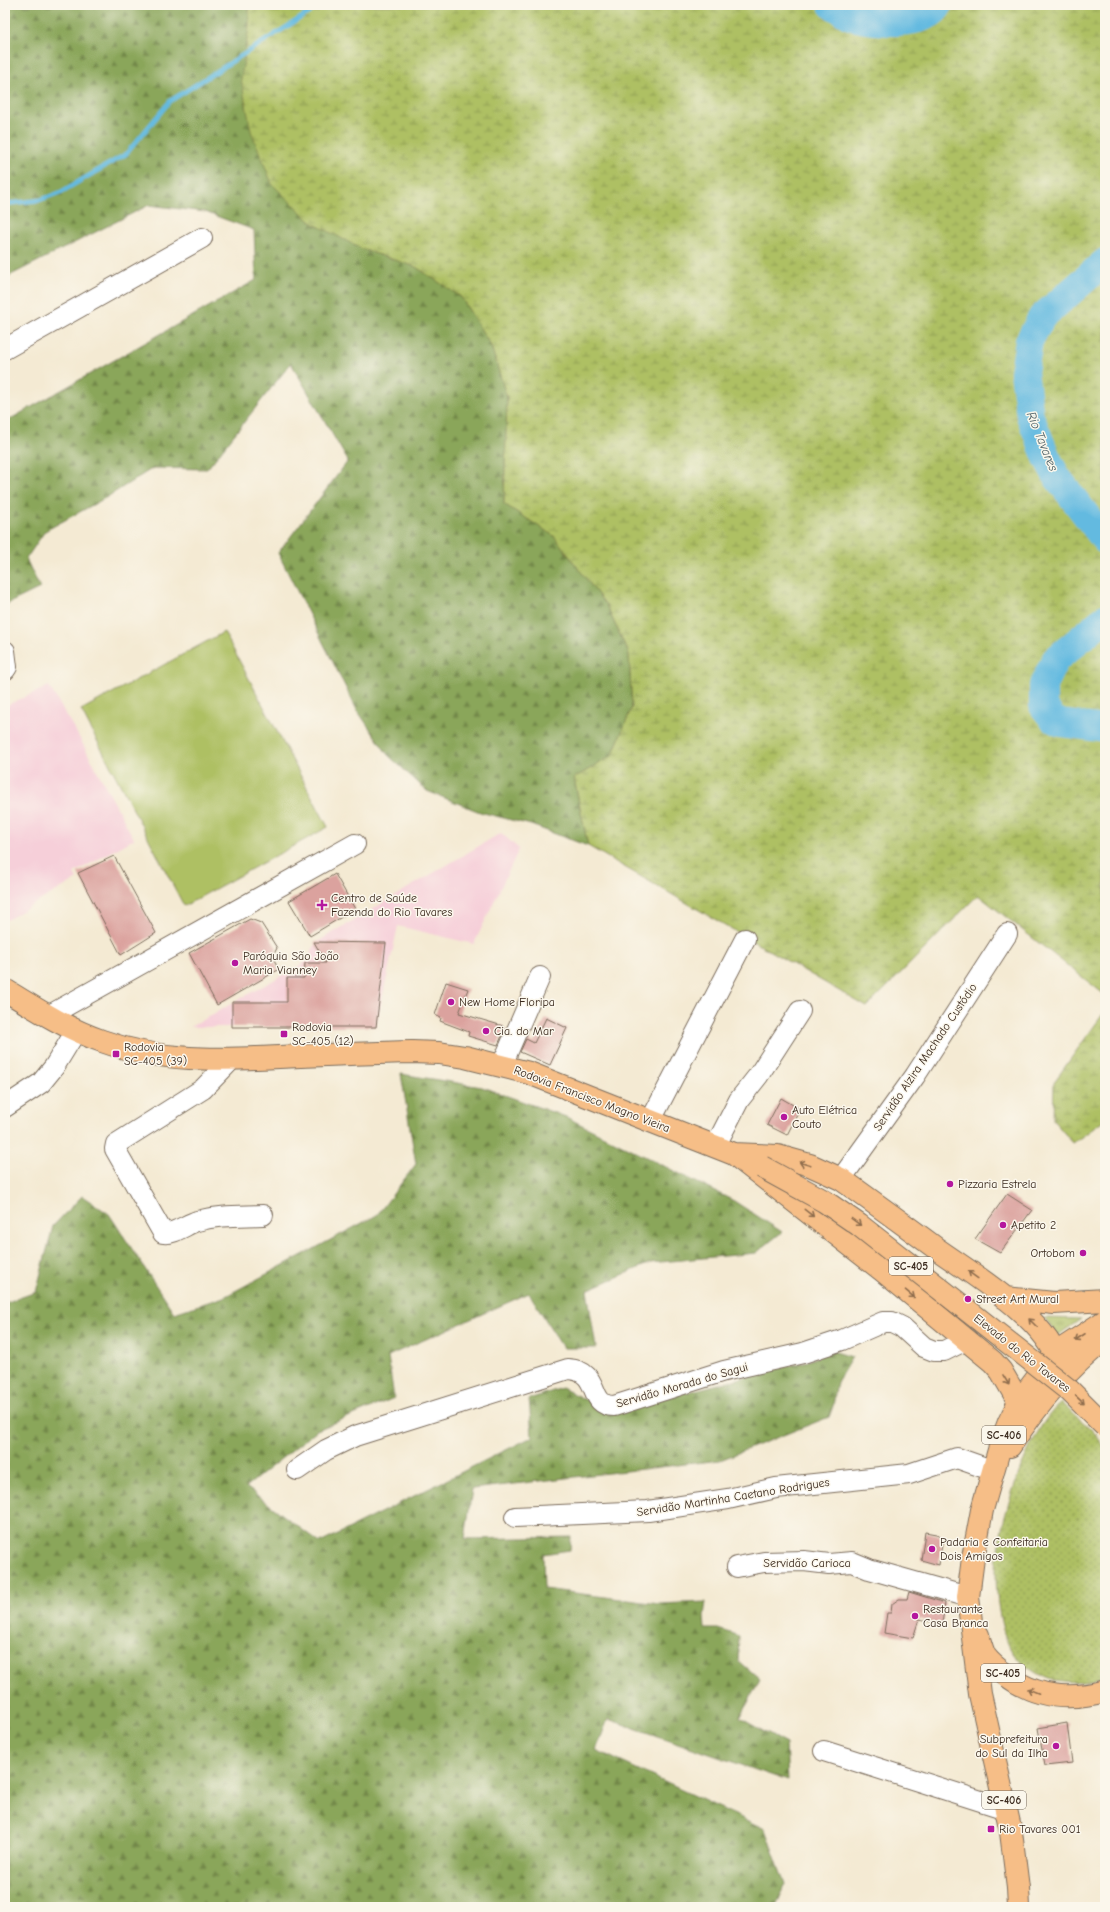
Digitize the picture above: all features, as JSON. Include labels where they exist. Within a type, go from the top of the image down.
[{"type":"main road","name":"Rodovia Francisco Magno Vieira","points":[[5,990],[76,1031],[112,1044],[163,1056],[232,1060],[412,1052],[439,1053],[502,1066],[529,1073],[725,1150],[882,1270],[966,1340],[1001,1371],[1019,1402]]},
{"type":"main road","name":"Rodovia Francisco Magno Vieira","points":[[725,1150],[778,1156],[810,1165],[841,1179],[1005,1298],[1039,1330],[1056,1353]]},
{"type":"main road","name":"Elevado do Rio Tavares","points":[[725,1150],[762,1167],[824,1201],[860,1225],[1070,1391],[1105,1426]]},
{"type":"main road","points":[[1005,1298],[1054,1303],[1105,1300]]},
{"type":"main road","points":[[1062,1379],[1056,1353],[1105,1321]]},
{"type":"main road","points":[[994,1471],[1034,1411],[1072,1367],[1105,1339]]},
{"type":"main road","name":"SC-406","points":[[1019,1907],[1018,1888],[1006,1810],[980,1694],[968,1604],[982,1510],[1009,1422],[1019,1402],[1056,1353]]},
{"type":"main road","name":"SC-405","points":[[968,1604],[986,1656],[998,1669],[1014,1681],[1040,1694],[1071,1697],[1105,1692]]},
{"type":"street","points":[[5,349],[202,238]]},
{"type":"street","points":[[5,651],[7,667],[5,670]]},
{"type":"street","points":[[48,1016],[355,844]]},
{"type":"street","name":"Servidão Alzira Machado Custódio","points":[[841,1179],[915,1076],[1007,934]]},
{"type":"street","points":[[651,1120],[745,939]]},
{"type":"street","points":[[502,1066],[540,977]]},
{"type":"street","points":[[725,1150],[739,1100],[758,1076],[800,1012]]},
{"type":"street","points":[[5,1107],[41,1083],[54,1067],[76,1031]]},
{"type":"street","points":[[232,1060],[203,1090],[116,1144],[115,1149],[163,1233],[168,1234],[187,1224],[215,1216],[262,1215]]},
{"type":"street","name":"Servidão Morada do Sagui","points":[[298,1470],[326,1450],[354,1436],[568,1369],[577,1370],[584,1373],[590,1381],[600,1402],[606,1406],[614,1406],[724,1371],[803,1353],[842,1340],[883,1322],[892,1322],[902,1327],[924,1347],[934,1351],[944,1351],[966,1340]]},
{"type":"street","name":"Servidão Martinha Caetano Rodrigues","points":[[515,1517],[648,1512],[728,1500],[776,1488],[909,1474],[957,1458],[994,1471]]},
{"type":"street","name":"Servidão Carioca","points":[[737,1567],[764,1562],[804,1561],[829,1564],[852,1562],[968,1604]]},
{"type":"street","points":[[824,1751],[1006,1810]]},
{"type":"shaded area","points":[[49,686],[79,737],[134,839],[74,873],[77,879],[5,921],[5,706]]},
{"type":"shaded area","points":[[501,833],[519,849],[474,944],[398,926],[376,1027],[190,1027],[304,963],[317,942]]},
{"type":"green space","points":[[5,5],[249,5],[249,26],[362,249],[416,267],[461,297],[491,346],[507,398],[504,504],[554,536],[606,605],[629,654],[632,707],[612,756],[574,778],[588,846],[531,825],[480,812],[427,791],[388,755],[357,710],[278,553],[348,461],[291,363],[207,469],[153,468],[107,497],[45,531],[26,559],[40,588],[5,605],[5,422],[256,280],[254,230],[205,212],[149,205],[5,278]]},
{"type":"green space","points":[[249,5],[1105,5],[1105,995],[978,895],[867,1007],[588,846],[574,778],[612,756],[632,707],[629,654],[606,605],[554,536],[504,504],[507,398],[491,346],[461,297],[416,267],[362,249],[312,223],[272,184],[251,131],[241,79],[249,26]]},
{"type":"green space","points":[[224,632],[328,827],[184,906],[81,710]]},
{"type":"green space","points":[[1105,1011],[1105,1120],[1073,1143],[1053,1120],[1054,1082]]},
{"type":"green space","points":[[401,1074],[482,1087],[566,1117],[734,1201],[782,1232],[756,1253],[650,1263],[587,1290],[596,1348],[563,1348],[529,1293],[388,1356],[394,1398],[317,1430],[246,1487],[320,1543],[532,1437],[529,1399],[562,1388],[610,1412],[808,1361],[832,1351],[852,1357],[837,1382],[833,1406],[829,1417],[720,1460],[472,1489],[465,1539],[571,1537],[570,1550],[543,1554],[544,1589],[659,1604],[706,1602],[704,1616],[705,1629],[718,1629],[739,1636],[738,1660],[760,1679],[740,1718],[786,1744],[788,1781],[608,1719],[596,1750],[765,1829],[785,1885],[776,1907],[5,1907],[5,1303],[36,1292],[53,1226],[82,1196],[109,1214],[174,1313],[224,1297],[377,1215],[416,1164]]},
{"type":"green space","points":[[1045,1318],[1081,1319],[1057,1336]]},
{"type":"green space","points":[[1061,1403],[1091,1429],[1105,1447],[1105,1675],[1077,1683],[1056,1681],[1044,1677],[1033,1671],[1018,1659],[1011,1650],[1004,1632],[999,1611],[997,1590],[996,1570],[998,1552],[1008,1506],[1016,1480],[1037,1434],[1048,1416]]},
{"type":"building","points":[[114,856],[156,933],[121,955],[78,873]]},
{"type":"building","name":"Centro de Saúde Fazenda do Rio Tavares","points":[[335,874],[355,909],[310,936],[289,901]]},
{"type":"building","name":"Paróquia São João Maria Vianney","points":[[250,919],[261,923],[277,948],[273,956],[278,970],[217,1005],[189,953]]},
{"type":"building","points":[[314,942],[386,943],[376,1027],[232,1027],[232,1002],[287,1002],[287,978],[304,978],[305,963],[326,963]]},
{"type":"building","points":[[446,982],[468,989],[459,1013],[503,1026],[505,1029],[498,1045],[468,1036],[469,1032],[440,1021],[441,1018],[435,1015]]},
{"type":"building","points":[[546,1018],[567,1028],[550,1065],[520,1052],[526,1039],[534,1043]]},
{"type":"building","name":"Auto Elétrica Couto","points":[[781,1098],[800,1109],[787,1135],[767,1125]]},
{"type":"building","name":"Apetito 2","points":[[1007,1194],[1032,1210],[1000,1253],[975,1239]]},
{"type":"building","name":"Padaria e Confeitaria Dois Amigos","points":[[925,1532],[943,1537],[939,1565],[921,1560]]},
{"type":"building","name":"Restaurante Casa Branca","points":[[909,1592],[945,1603],[942,1624],[919,1619],[913,1638],[884,1633],[887,1613],[891,1613],[892,1604],[899,1599],[907,1599]]},
{"type":"building","name":"Subprefeitura do Sul da Ilha","points":[[1067,1723],[1072,1763],[1045,1766],[1038,1728]]},
{"type":"waterway","points":[[5,204],[40,200],[61,192],[126,154],[170,101],[321,5]]},
{"type":"waterway","name":"Rio Tavares","points":[[832,5],[848,15],[883,22],[911,21],[923,18],[933,12],[939,5]]},
{"type":"waterway","name":"Rio Tavares","points":[[1105,262],[1042,317],[1029,341],[1024,372],[1030,416],[1047,458],[1057,477],[1105,540]]},
{"type":"waterway","name":"Rio Tavares","points":[[1105,618],[1055,660],[1043,685],[1043,706],[1053,719],[1061,723],[1105,729]]},
{"type":"place","name":"Centro de Saúde Fazenda do Rio Tavares","points":[[322,905]]},
{"type":"place","name":"Paróquia São João Maria Vianney","points":[[235,963]]},
{"type":"place","name":"New Home Floripa","points":[[451,1002]]},
{"type":"place","name":"Cia. do Mar","points":[[486,1031]]},
{"type":"place","name":"Rodovia SC-405 (12)","points":[[284,1034]]},
{"type":"place","name":"Rodovia SC-405 (39)","points":[[116,1054]]},
{"type":"place","name":"Auto Elétrica Couto","points":[[784,1117]]},
{"type":"place","name":"Pizzaria Estrela","points":[[950,1184]]},
{"type":"place","name":"Apetito 2","points":[[1003,1225]]},
{"type":"place","name":"Ortobom","points":[[1083,1253]]},
{"type":"place","name":"Street Art Mural","points":[[968,1299]]},
{"type":"place","name":"Padaria e Confeitaria Dois Amigos","points":[[932,1549]]},
{"type":"place","name":"Restaurante Casa Branca","points":[[915,1616]]},
{"type":"place","name":"Subprefeitura do Sul da Ilha","points":[[1056,1746]]},
{"type":"place","name":"Rio Tavares 001","points":[[991,1829]]}]
